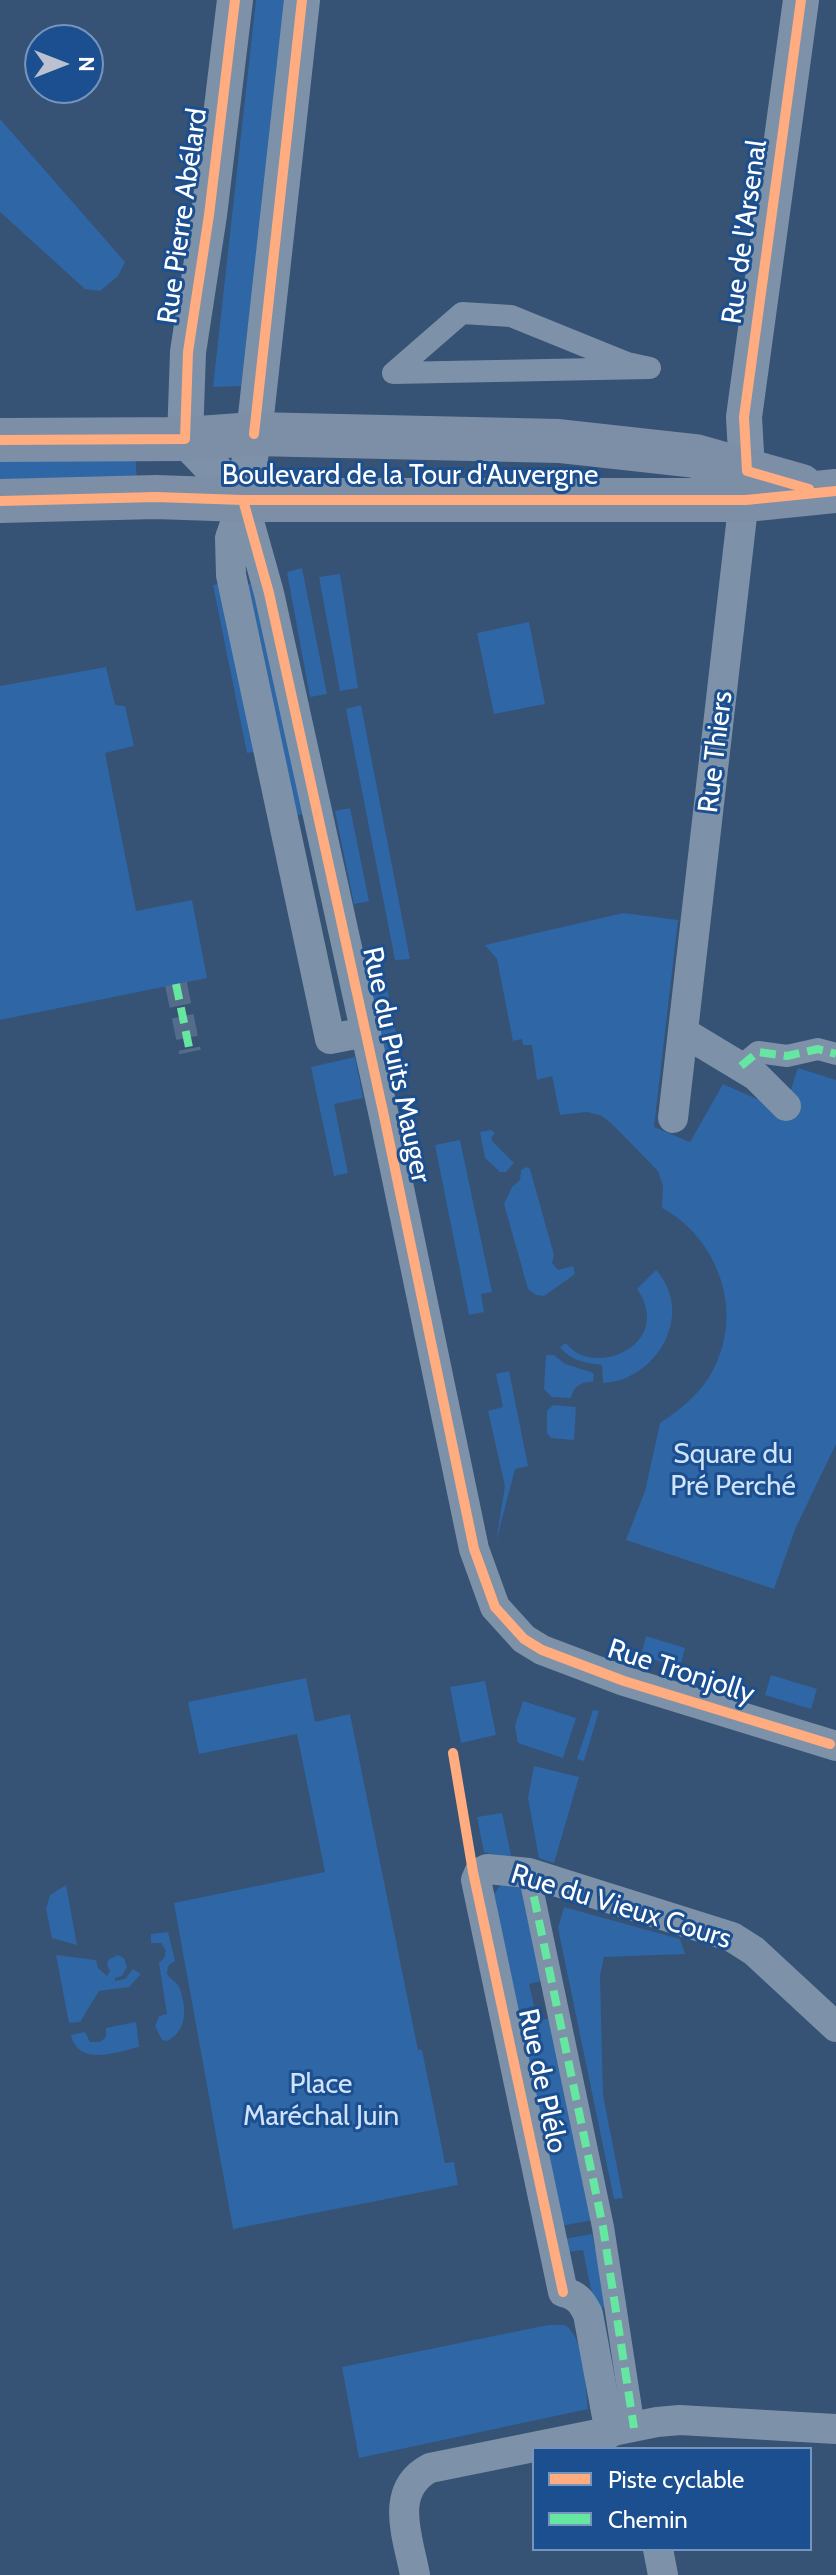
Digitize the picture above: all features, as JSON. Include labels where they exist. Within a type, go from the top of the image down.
[{"type":"main road","name":"Boulevard de la Tour d'Auvergne","points":[[0,440],[185,439],[254,434],[559,441],[695,456],[746,486]]},
{"type":"main road","name":"Boulevard de la Tour d'Auvergne","points":[[0,501],[156,497],[243,500],[746,486],[827,491]]},
{"type":"street","name":"Rue Pierre Abélard","points":[[185,439],[188,352],[209,215],[235,0]]},
{"type":"street","points":[[254,434],[302,0]]},
{"type":"street","name":"Rue de l'Arsenal","points":[[746,486],[744,417],[801,0]]},
{"type":"street","points":[[462,313],[511,316],[627,363],[650,368],[393,373],[462,313]]},
{"type":"street","name":"Rue du Puits Mauger","points":[[254,434],[243,500],[230,538],[231,575],[330,1039],[366,1032]]},
{"type":"street","name":"Rue du Puits Mauger","points":[[185,439],[243,500],[269,593],[366,1032],[474,1549],[495,1607],[516,1632]]},
{"type":"street","name":"Rue Thiers","points":[[673,1118],[746,486]]},
{"type":"street","points":[[683,1032],[741,1066],[771,1089],[786,1106]]},
{"type":"street","points":[[741,1066],[758,1052],[787,1056],[818,1049],[836,1054]]},
{"type":"street","name":"Rue Tronjolly","points":[[516,1632],[560,1658],[624,1681],[834,1739]]},
{"type":"street","name":"Rue du Vieux Cours","points":[[476,1880],[479,1873],[487,1869],[529,1873],[732,1937],[754,1951],[836,2027]]},
{"type":"street","name":"Rue de Plélo","points":[[529,1873],[603,2227],[628,2437]]},
{"type":"street","name":"Rue de Plélo","points":[[476,1880],[563,2292],[581,2301],[588,2314],[628,2437]]},
{"type":"street","points":[[564,2447],[628,2437],[657,2422],[680,2420],[836,2429]]},
{"type":"street","points":[[415,2575],[404,2516],[408,2487],[415,2476],[430,2468],[532,2452]]},
{"type":"street","points":[[658,2551],[663,2575]]},
{"type":"green space","points":[[256,0],[286,0],[241,386],[213,387]]},
{"type":"green space","points":[[0,119],[125,262],[118,276],[100,291],[85,289],[0,212]]},
{"type":"green space","points":[[135,451],[137,481],[0,484],[0,453]]},
{"type":"green space","points":[[302,568],[327,694],[310,697],[287,572]]},
{"type":"green space","points":[[340,574],[358,688],[340,691],[319,577]]},
{"type":"green space","points":[[227,582],[261,751],[247,753],[213,585]]},
{"type":"green space","points":[[258,582],[304,814],[292,816],[245,585]]},
{"type":"green space","points":[[529,622],[545,704],[494,714],[477,633]]},
{"type":"green space","points":[[106,667],[115,705],[125,706],[134,746],[105,753],[136,911],[192,900],[207,978],[0,1020],[0,686]]},
{"type":"green space","points":[[361,705],[410,959],[395,960],[346,709]]},
{"type":"green space","points":[[350,808],[369,901],[354,904],[335,811]]},
{"type":"green space","name":"Square du Pré Perché","points":[[623,913],[678,920],[654,1127],[690,1142],[723,1084],[784,1111],[798,1068],[836,1080],[836,1444],[796,1527],[774,1589],[626,1540],[645,1491],[660,1423],[683,1407],[702,1387],[722,1349],[726,1302],[721,1280],[712,1258],[698,1238],[662,1208],[663,1186],[658,1171],[602,1116],[587,1112],[560,1115],[552,1076],[537,1080],[532,1045],[523,1045],[522,1039],[513,1041],[497,959],[485,945]]},
{"type":"green space","points":[[385,978],[399,1048],[383,1051],[369,982]]},
{"type":"green space","points":[[355,1057],[363,1098],[334,1104],[348,1173],[334,1176],[311,1067]]},
{"type":"green space","points":[[491,1130],[495,1133],[491,1138],[493,1142],[514,1163],[506,1172],[500,1172],[485,1158],[480,1132]]},
{"type":"green space","points":[[460,1140],[492,1292],[481,1294],[484,1312],[469,1315],[435,1145]]},
{"type":"green space","points":[[527,1167],[554,1255],[552,1263],[558,1270],[573,1266],[575,1274],[544,1296],[528,1289],[504,1204],[512,1187],[520,1180],[521,1170]]},
{"type":"green space","points":[[656,1270],[667,1287],[672,1306],[671,1325],[664,1342],[654,1358],[639,1371],[603,1383],[602,1365],[574,1358],[560,1347],[566,1343],[579,1354],[594,1358],[611,1357],[639,1340],[646,1326],[646,1309],[637,1289]]},
{"type":"green space","points":[[546,1355],[554,1355],[565,1364],[591,1372],[594,1374],[593,1382],[579,1385],[571,1398],[552,1397],[544,1389]]},
{"type":"green space","points":[[509,1371],[528,1466],[515,1469],[496,1542],[505,1486],[488,1411],[503,1407],[496,1374]]},
{"type":"green space","points":[[553,1405],[576,1407],[574,1440],[551,1438],[547,1433],[547,1411]]},
{"type":"green space","points":[[646,1636],[685,1648],[680,1667],[641,1656]]},
{"type":"green space","points":[[771,1675],[817,1689],[811,1709],[765,1695]]},
{"type":"green space","name":"Place Maréchal Juin","points":[[306,1678],[315,1722],[350,1714],[418,2050],[422,2050],[445,2163],[454,2162],[458,2185],[233,2229],[174,1903],[325,1872],[297,1734],[199,1754],[188,1702]]},
{"type":"green space","points":[[485,1681],[496,1735],[461,1743],[450,1687]]},
{"type":"green space","points":[[523,1701],[576,1718],[563,1758],[518,1743],[515,1726]]},
{"type":"green space","points":[[593,1710],[599,1711],[584,1761],[577,1759]]},
{"type":"green space","points":[[534,1766],[579,1777],[554,1863],[539,1858],[528,1798]]},
{"type":"green space","points":[[502,1813],[512,1860],[484,1852],[477,1817]]},
{"type":"green space","points":[[66,1885],[77,1945],[52,1938],[46,1909],[50,1895]]},
{"type":"green space","points":[[501,1885],[521,1886],[542,1981],[529,1984],[534,2006],[517,2010],[494,1894]]},
{"type":"green space","points":[[564,1907],[680,1939],[685,1954],[604,1957],[600,1976],[603,2095],[623,2198],[614,2199],[558,1928]]},
{"type":"green space","points":[[168,1932],[175,1961],[168,1966],[167,1974],[179,1987],[184,2018],[178,2032],[166,2041],[162,2040],[155,2026],[159,2016],[167,2014],[159,1963],[166,1951],[161,1943],[151,1943],[151,1934]]},
{"type":"green space","points":[[56,1955],[96,1960],[98,1968],[107,1976],[110,1971],[108,1960],[118,1955],[124,1958],[127,1967],[115,1981],[125,1979],[133,1969],[141,1974],[129,1987],[99,1991],[80,2022],[69,2023]]},
{"type":"green space","points":[[551,2018],[593,2220],[561,2226],[521,2025]]},
{"type":"green space","points":[[136,2022],[139,2047],[110,2054],[81,2051],[71,2035],[85,2032],[90,2042],[100,2042],[106,2037],[106,2028]]},
{"type":"green space","points":[[592,2234],[607,2307],[595,2309],[583,2250],[567,2252],[564,2239]]},
{"type":"green space","points":[[548,2325],[565,2325],[577,2340],[588,2409],[359,2458],[342,2367]]},
{"type":"tunnel","points":[[176,984],[190,1052]]},
{"type":"marked path","points":[[176,984],[190,1052]]},
{"type":"marked path","points":[[741,1066],[758,1052],[787,1056],[818,1049],[836,1054]]},
{"type":"marked path","points":[[529,1873],[603,2227],[634,2428]]},
{"type":"cycle path","points":[[0,440],[185,439],[188,352],[209,215],[235,0]]},
{"type":"cycle path","points":[[254,434],[302,0]]},
{"type":"cycle path","points":[[801,0],[744,417],[747,471],[809,489]]},
{"type":"cycle path","points":[[0,501],[156,497],[243,500],[746,500],[836,491]]},
{"type":"cycle path","points":[[243,500],[269,593],[384,1116],[474,1549],[495,1607],[524,1639],[542,1650],[624,1681],[830,1744]]},
{"type":"cycle path","points":[[453,1753],[473,1872],[563,2292]]}]
